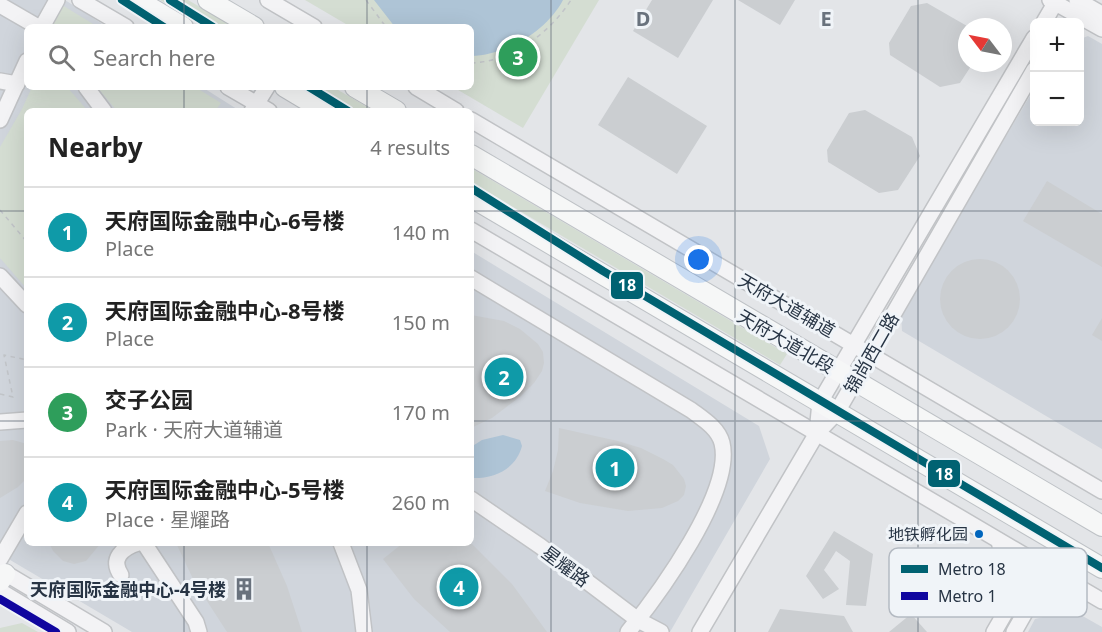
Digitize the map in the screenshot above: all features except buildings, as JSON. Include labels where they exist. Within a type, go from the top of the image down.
[{"type":"main road","points":[[137,0],[178,24]]},
{"type":"main road","points":[[208,0],[249,24]]},
{"type":"main road","points":[[290,90],[321,108]]},
{"type":"main road","points":[[361,90],[391,108]]},
{"type":"main road","name":"天府大道北段","points":[[474,157],[1102,526]]},
{"type":"main road","name":"天府大道北段","points":[[474,199],[1068,548]]},
{"type":"main road","name":"天府大道北段","points":[[1087,559],[1102,568]]},
{"type":"street","points":[[42,24],[57,0]]},
{"type":"street","points":[[80,0],[121,24]]},
{"type":"street","points":[[268,0],[309,24]]},
{"type":"street","points":[[0,5],[35,24]]},
{"type":"street","points":[[1064,5],[1102,14]]},
{"type":"street","points":[[1049,18],[1064,5]]},
{"type":"street","points":[[1064,5],[1102,29]]},
{"type":"street","points":[[846,376],[853,345],[1030,46]]},
{"type":"street","points":[[0,120],[24,68]]},
{"type":"street","name":"锦尚西二路","points":[[828,407],[846,376],[870,355],[1034,72]]},
{"type":"street","points":[[0,81],[17,84]]},
{"type":"street","points":[[88,90],[102,108]]},
{"type":"street","points":[[232,90],[258,108]]},
{"type":"street","points":[[259,108],[266,90]]},
{"type":"street","points":[[421,90],[451,108]]},
{"type":"street","name":"天府大道辅道","points":[[474,122],[1102,491]]},
{"type":"street","points":[[474,229],[489,207]]},
{"type":"street","points":[[474,233],[1011,548]]},
{"type":"street","points":[[0,276],[24,302]]},
{"type":"street","points":[[474,280],[691,410],[715,430],[722,442],[723,459],[719,478],[707,509],[667,582],[628,632]]},
{"type":"street","points":[[699,632],[817,433],[828,407]]},
{"type":"street","points":[[0,422],[24,420]]},
{"type":"street","name":"星耀路","points":[[474,501],[540,546],[638,620],[661,632]]},
{"type":"street","points":[[1,575],[24,520]]},
{"type":"street","points":[[999,541],[1001,548]]},
{"type":"street","points":[[121,575],[117,570],[116,560],[120,552],[132,546]]},
{"type":"street","points":[[146,546],[196,622],[200,632]]},
{"type":"street","points":[[342,546],[359,590],[364,632]]},
{"type":"street","points":[[1,575],[68,632]]},
{"type":"street","points":[[1,575],[104,632]]},
{"type":"street","points":[[1087,592],[1102,602]]},
{"type":"street","points":[[994,632],[1003,617]]},
{"type":"street","points":[[1014,632],[1022,617]]},
{"type":"path","points":[[366,0],[384,24]]},
{"type":"path","points":[[474,63],[483,63],[502,57],[524,46],[562,14],[571,0]]},
{"type":"path","points":[[0,210],[24,238]]},
{"type":"path","points":[[0,394],[13,397],[4,355],[24,359]]},
{"type":"shaded area","points":[[0,0],[65,0],[102,24],[24,24],[24,90],[207,90],[235,108],[24,108],[24,546],[474,546],[474,253],[759,426],[770,459],[670,632],[132,632],[0,554]]},
{"type":"shaded area","points":[[160,0],[188,0],[229,24],[201,24]]},
{"type":"shaded area","points":[[305,0],[599,0],[523,128],[458,90],[474,90],[474,24],[346,24]]},
{"type":"shaded area","points":[[62,5],[93,24],[53,24]]},
{"type":"shaded area","points":[[1088,36],[1102,44],[1102,449],[902,331],[901,314],[1030,96],[1030,126],[1084,126],[1084,38]]},
{"type":"shaded area","points":[[31,90],[70,90],[85,108],[24,108],[24,286],[0,258],[0,147]]},
{"type":"shaded area","points":[[100,90],[200,90],[221,103],[217,108],[114,108]]},
{"type":"shaded area","points":[[320,90],[338,90],[369,108],[345,108],[318,92]]},
{"type":"shaded area","points":[[474,170],[787,354],[780,365],[474,184]]},
{"type":"shaded area","points":[[1084,617],[1102,627],[1102,632],[1028,632],[1035,619]]},
{"type":"shaded area","points":[[22,623],[38,632],[0,632],[0,628]]},
{"type":"water","points":[[374,0],[563,0],[556,12],[536,32],[511,46],[484,55],[474,56],[474,24],[393,24]]},
{"type":"water","points":[[503,435],[520,440],[522,446],[515,461],[503,471],[488,477],[474,478],[474,445],[482,440]]},
{"type":"metro line","name":"18","points":[[122,0],[159,24]]},
{"type":"metro line","name":"18","points":[[170,0],[208,24]]},
{"type":"metro line","name":"18","points":[[314,90],[343,108]]},
{"type":"metro line","name":"18","points":[[474,190],[603,271],[1068,548]]},
{"type":"metro line","name":"18","points":[[1087,559],[1102,568]]},
{"type":"metro line","name":"1","points":[[0,599],[56,632]]},
{"type":"place","name":"交子公园","points":[[518,57]]},
{"type":"place","name":"天府国际金融中心-8号楼","points":[[504,377]]},
{"type":"place","name":"天府国际金融中心-6号楼","points":[[615,468]]},
{"type":"place","name":"地铁孵化园","points":[[979,534]]},
{"type":"place","name":"天府国际金融中心-5号楼","points":[[459,587]]},
{"type":"place","name":"天府国际金融中心-4号楼","points":[[244,589]]}]
